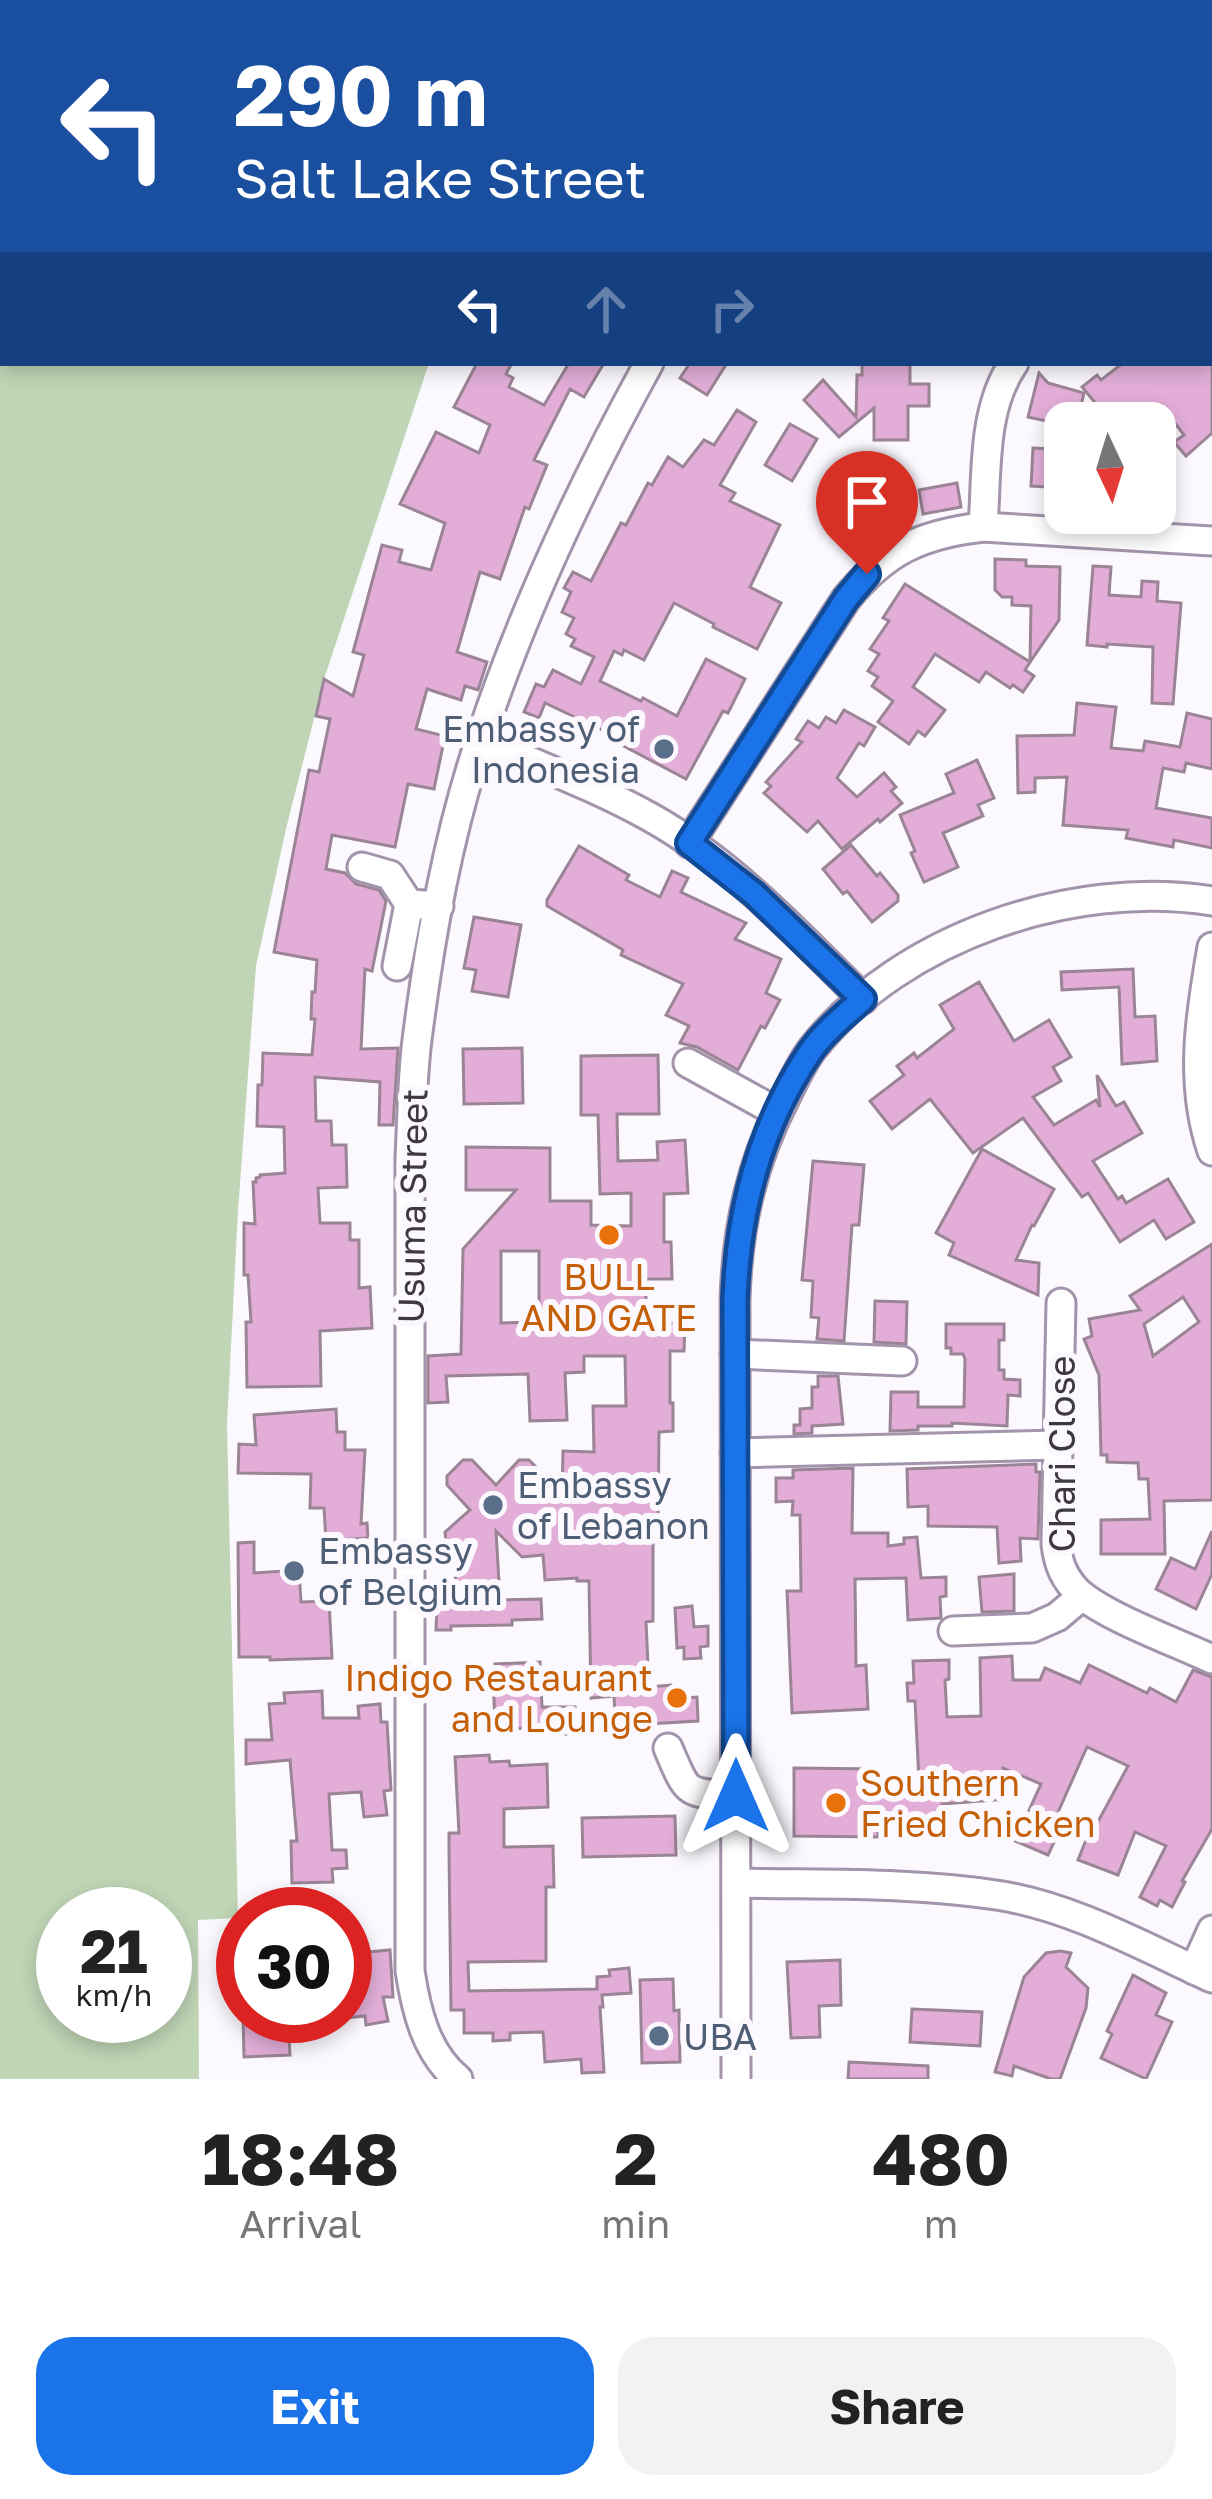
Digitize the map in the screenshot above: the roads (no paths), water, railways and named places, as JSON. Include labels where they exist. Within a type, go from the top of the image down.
[{"type":"street","name":"Usuma Street","points":[[451,2077],[425,2032],[410,1971],[410,1159],[416,1045],[455,826],[480,740],[562,530],[647,366]]},
{"type":"street","points":[[982,527],[992,407],[1012,366]]},
{"type":"street","points":[[689,843],[846,599],[892,553],[922,539],[982,527],[1212,542]]},
{"type":"street","points":[[480,740],[612,798],[689,843],[754,894],[863,999]]},
{"type":"street","points":[[362,866],[390,875],[409,904],[397,966]]},
{"type":"street","points":[[736,2079],[736,1254],[750,1180],[777,1112],[812,1049],[863,999],[934,952],[1019,915],[1056,905],[1135,895],[1212,901]]},
{"type":"street","points":[[409,904],[439,906]]},
{"type":"street","points":[[1212,947],[1200,1015],[1198,1086],[1212,1150]]},
{"type":"street","points":[[688,1063],[777,1112]]},
{"type":"street","name":"Chari Close","points":[[1061,1304],[1058,1559],[1064,1574],[1082,1596],[1101,1608],[1212,1659]]},
{"type":"street","points":[[735,1354],[902,1361]]},
{"type":"street","points":[[735,1453],[1058,1445]]},
{"type":"street","points":[[953,1631],[1032,1628],[1057,1617],[1082,1596]]},
{"type":"street","points":[[668,1748],[685,1786],[698,1793],[736,1796]]},
{"type":"street","points":[[737,1882],[998,1895],[1081,1920],[1203,1974],[1212,1930]]},
{"type":"place","name":"Embassy of Indonesia","points":[[664,749]]},
{"type":"place","name":"BULL AND GATE","points":[[609,1235]]},
{"type":"place","name":"Embassy of Lebanon","points":[[493,1505]]},
{"type":"place","name":"Embassy of Belgium","points":[[294,1571]]},
{"type":"place","name":"Indigo Restaurant and Lounge","points":[[677,1698]]},
{"type":"place","name":"Southern Fried Chicken","points":[[836,1803]]},
{"type":"place","name":"UBA","points":[[659,2036]]}]
